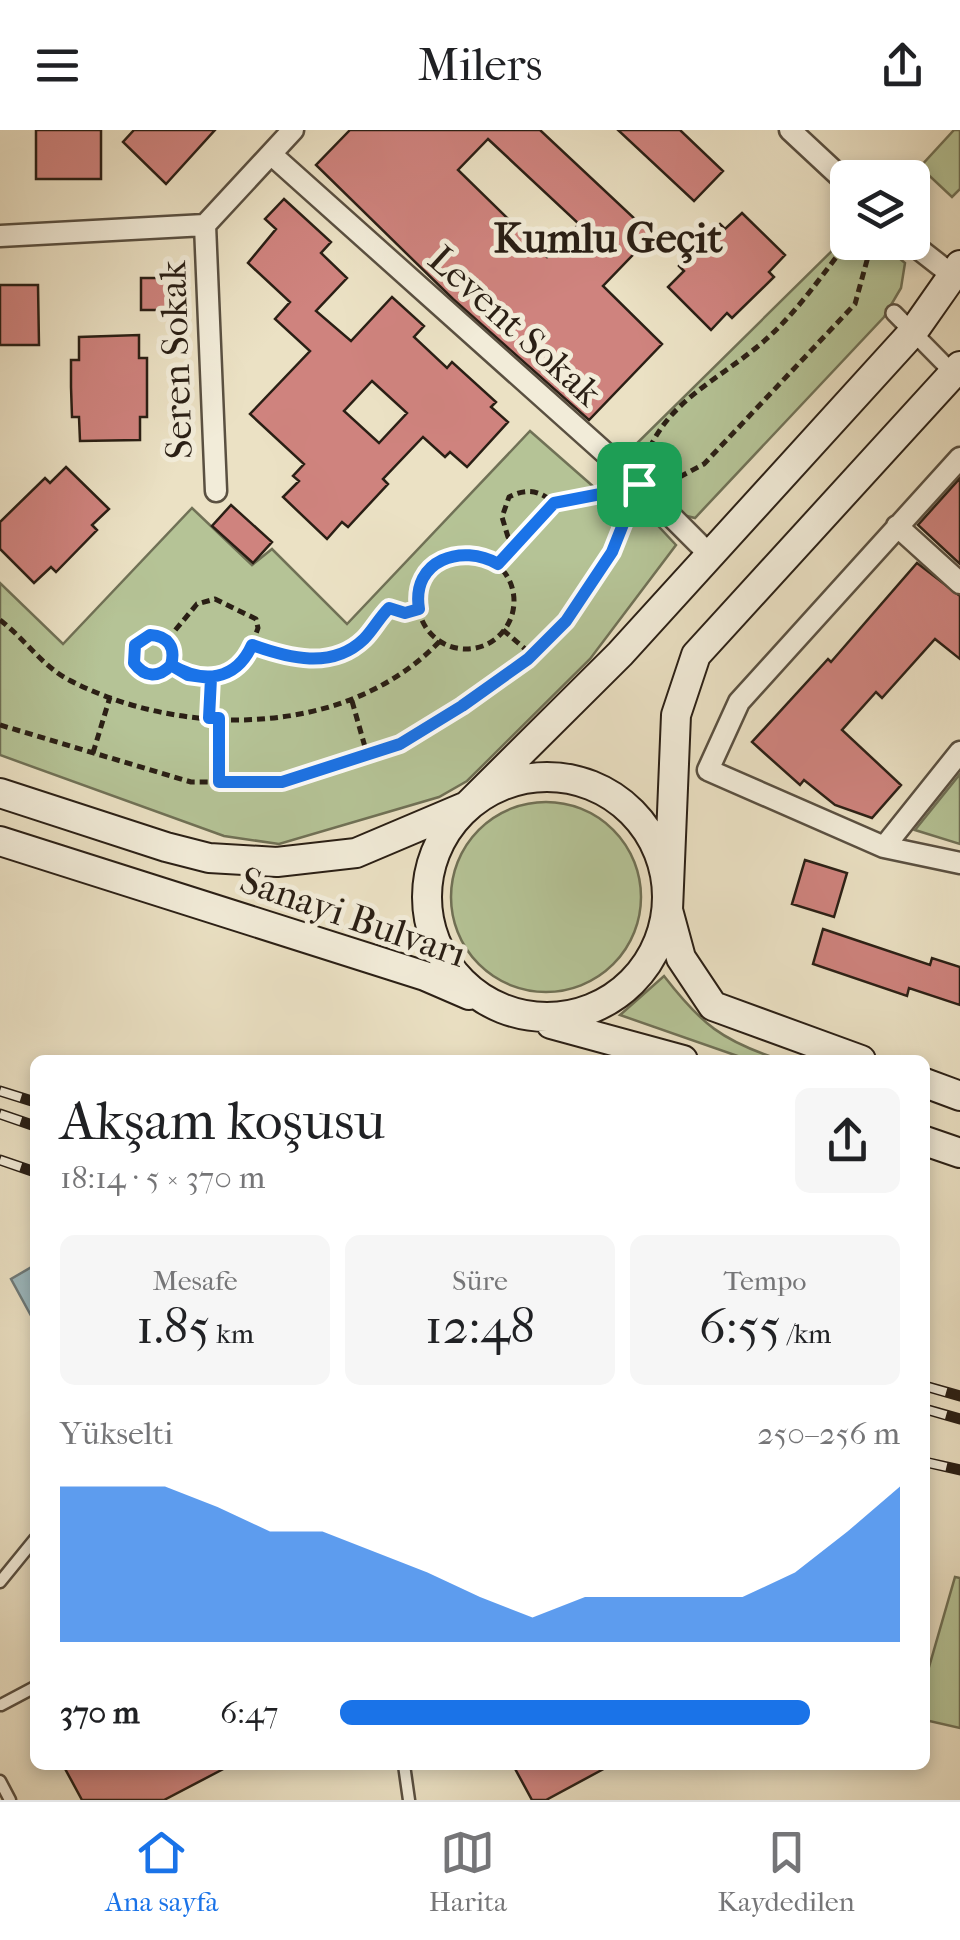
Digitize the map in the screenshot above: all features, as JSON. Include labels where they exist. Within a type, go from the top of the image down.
[{"type":"main road","points":[[956,270],[904,322],[620,654],[467,806],[440,839],[427,878],[428,920],[443,960],[470,991],[506,1012],[542,1018],[578,1014],[612,1000],[640,976],[659,945],[668,910],[676,715],[696,655],[958,374]]},
{"type":"main road","points":[[467,806],[502,785],[543,776],[584,782],[620,800],[649,831],[665,869],[668,910],[681,958],[713,1006],[847,1055]]},
{"type":"main road","name":"Sanayi Bulvarı","points":[[0,793],[210,858],[277,862],[356,853],[467,806]]},
{"type":"main road","name":"Sanayi Bulvarı","points":[[0,841],[425,976],[506,1012],[665,1055]]},
{"type":"main road","points":[[930,1085],[960,1096]]},
{"type":"main road","points":[[930,1143],[960,1153]]},
{"type":"street","points":[[0,236],[205,225],[293,130]]},
{"type":"street","points":[[790,130],[830,167]]},
{"type":"street","name":"Levent Sokak","points":[[272,155],[638,482],[708,553]]},
{"type":"street","name":"Seren Sokak","points":[[205,225],[216,491]]},
{"type":"street","points":[[930,254],[956,270]]},
{"type":"street","points":[[904,322],[958,374]]},
{"type":"street","points":[[960,458],[739,702],[708,770],[884,847],[960,863]]},
{"type":"street","points":[[898,526],[960,583]]},
{"type":"street","points":[[884,847],[960,752]]},
{"type":"lane","points":[[0,1582],[30,1545]]},
{"type":"lane","points":[[0,1704],[30,1689]]},
{"type":"lane","points":[[405,1770],[408,1800]]},
{"type":"lane","points":[[0,1781],[10,1800]]},
{"type":"path","points":[[0,725],[191,782],[282,782],[400,744],[532,655],[566,621],[612,552],[654,434],[698,388],[756,348],[794,312],[834,260]]},
{"type":"path","points":[[498,564],[554,503],[611,492],[638,482],[673,483],[704,464],[856,304],[867,260]]},
{"type":"path","points":[[520,544],[508,537],[502,517],[510,497],[522,490],[542,493],[554,503]]},
{"type":"path","points":[[468,552],[498,564],[513,592],[514,608],[503,630],[486,644],[470,648],[440,642],[428,631],[419,609],[420,586],[438,561],[468,552]]},
{"type":"path","points":[[167,640],[197,604],[214,599],[256,620],[258,628],[238,668],[211,678],[188,675],[171,665]]},
{"type":"path","points":[[252,645],[303,660],[322,659],[364,639],[389,608],[405,613],[419,609]]},
{"type":"path","points":[[0,620],[39,660],[66,678],[162,714],[209,718],[304,714],[352,700],[404,674],[440,642]]},
{"type":"path","points":[[503,630],[532,655]]},
{"type":"path","points":[[158,635],[172,647],[171,665],[157,675],[140,670],[134,663],[135,645],[141,638],[158,635]]},
{"type":"path","points":[[209,718],[211,678]]},
{"type":"path","points":[[93,753],[110,696]]},
{"type":"path","points":[[352,700],[367,754]]},
{"type":"path","points":[[219,718],[219,782]]},
{"type":"green space","points":[[954,130],[960,130],[960,189],[952,197],[930,176],[930,160],[926,160]]},
{"type":"green space","points":[[830,253],[830,260],[905,263],[901,288],[884,317],[695,518],[683,515],[623,457]]},
{"type":"green space","points":[[530,431],[595,488],[617,482],[676,545],[590,659],[467,781],[439,797],[279,844],[224,836],[0,755],[0,583],[63,644],[192,508],[252,565],[272,549],[347,624]]},
{"type":"green space","points":[[960,774],[960,844],[915,830]]},
{"type":"green space","points":[[546,802],[582,809],[613,830],[634,861],[641,897],[634,933],[613,964],[582,985],[546,992],[510,985],[479,964],[458,933],[451,897],[458,861],[479,830],[510,809]]},
{"type":"green space","points":[[664,976],[714,1029],[767,1055],[735,1055],[620,1015]]},
{"type":"green space","points":[[955,1577],[960,1578],[960,1728],[930,1721],[930,1664]]},
{"type":"water","points":[[30,1268],[30,1314],[11,1279]]},
{"type":"building","points":[[36,130],[101,130],[101,179],[36,179]]},
{"type":"building","points":[[134,130],[215,130],[166,184],[123,142]]},
{"type":"building","points":[[350,130],[540,130],[652,235],[603,286],[662,344],[589,420],[453,299],[316,165]],"holes":[[[488,139],[579,224],[547,257],[458,170]]]},
{"type":"building","points":[[618,130],[680,130],[723,171],[694,201]]},
{"type":"building","points":[[284,199],[331,242],[321,253],[347,278],[316,311],[351,341],[392,297],[424,326],[414,337],[447,368],[452,362],[496,402],[491,407],[508,422],[467,467],[450,452],[445,457],[423,437],[383,479],[388,484],[348,527],[342,522],[327,539],[283,497],[299,481],[293,476],[304,464],[250,414],[310,351],[275,319],[290,302],[248,263],[276,229],[265,219]],"holes":[[[372,381],[407,413],[379,443],[344,411]]]},
{"type":"building","points":[[742,213],[785,255],[769,272],[774,277],[732,318],[727,313],[711,330],[668,287],[684,271],[679,266],[720,224],[725,229]]},
{"type":"building","points":[[141,278],[176,278],[176,310],[141,310]]},
{"type":"building","points":[[0,285],[38,285],[39,345],[0,345]]},
{"type":"building","points":[[139,335],[139,358],[147,358],[147,417],[140,417],[140,440],[80,441],[79,417],[72,417],[71,387],[71,360],[79,360],[79,337]]},
{"type":"building","points":[[66,467],[109,509],[92,525],[97,530],[56,572],[51,567],[34,583],[0,549],[0,522],[45,478],[50,483]]},
{"type":"building","points":[[960,478],[960,564],[918,525]]},
{"type":"building","points":[[231,505],[272,542],[253,563],[212,526]]},
{"type":"building","points":[[917,563],[960,596],[960,659],[935,639],[882,698],[876,692],[842,730],[901,785],[872,818],[835,805],[804,780],[800,785],[752,742],[828,659],[831,662]]},
{"type":"building","points":[[805,860],[847,873],[834,917],[792,904]]},
{"type":"building","points":[[823,929],[930,965],[932,958],[960,967],[960,1005],[909,988],[907,996],[813,964]]},
{"type":"building","points":[[66,1770],[221,1770],[164,1800],[82,1800]]},
{"type":"building","points":[[516,1770],[602,1770],[546,1800],[532,1800]]},
{"type":"railway","points":[[0,1091],[30,1100]]},
{"type":"railway","points":[[0,1114],[30,1124]]},
{"type":"railway","points":[[0,1160],[30,1170]]},
{"type":"railway","points":[[930,1387],[960,1396]]},
{"type":"railway","points":[[930,1410],[960,1419]]},
{"type":"railway","points":[[930,1463],[960,1470]]},
{"type":"district","name":"Kumlu Geçit","points":[[608,238]]},
{"type":"route","points":[[639,484],[612,552],[566,621],[528,659],[400,744],[282,782],[219,782],[219,718],[209,718],[211,678],[188,675],[171,665],[157,675],[148,674],[134,663],[135,645],[150,635],[158,635],[172,647],[171,665],[188,675],[211,678],[238,668],[252,645],[303,660],[344,652],[364,639],[389,608],[405,613],[419,609],[420,586],[438,561],[468,552],[498,564],[554,503],[611,492],[632,477],[639,484]]}]
